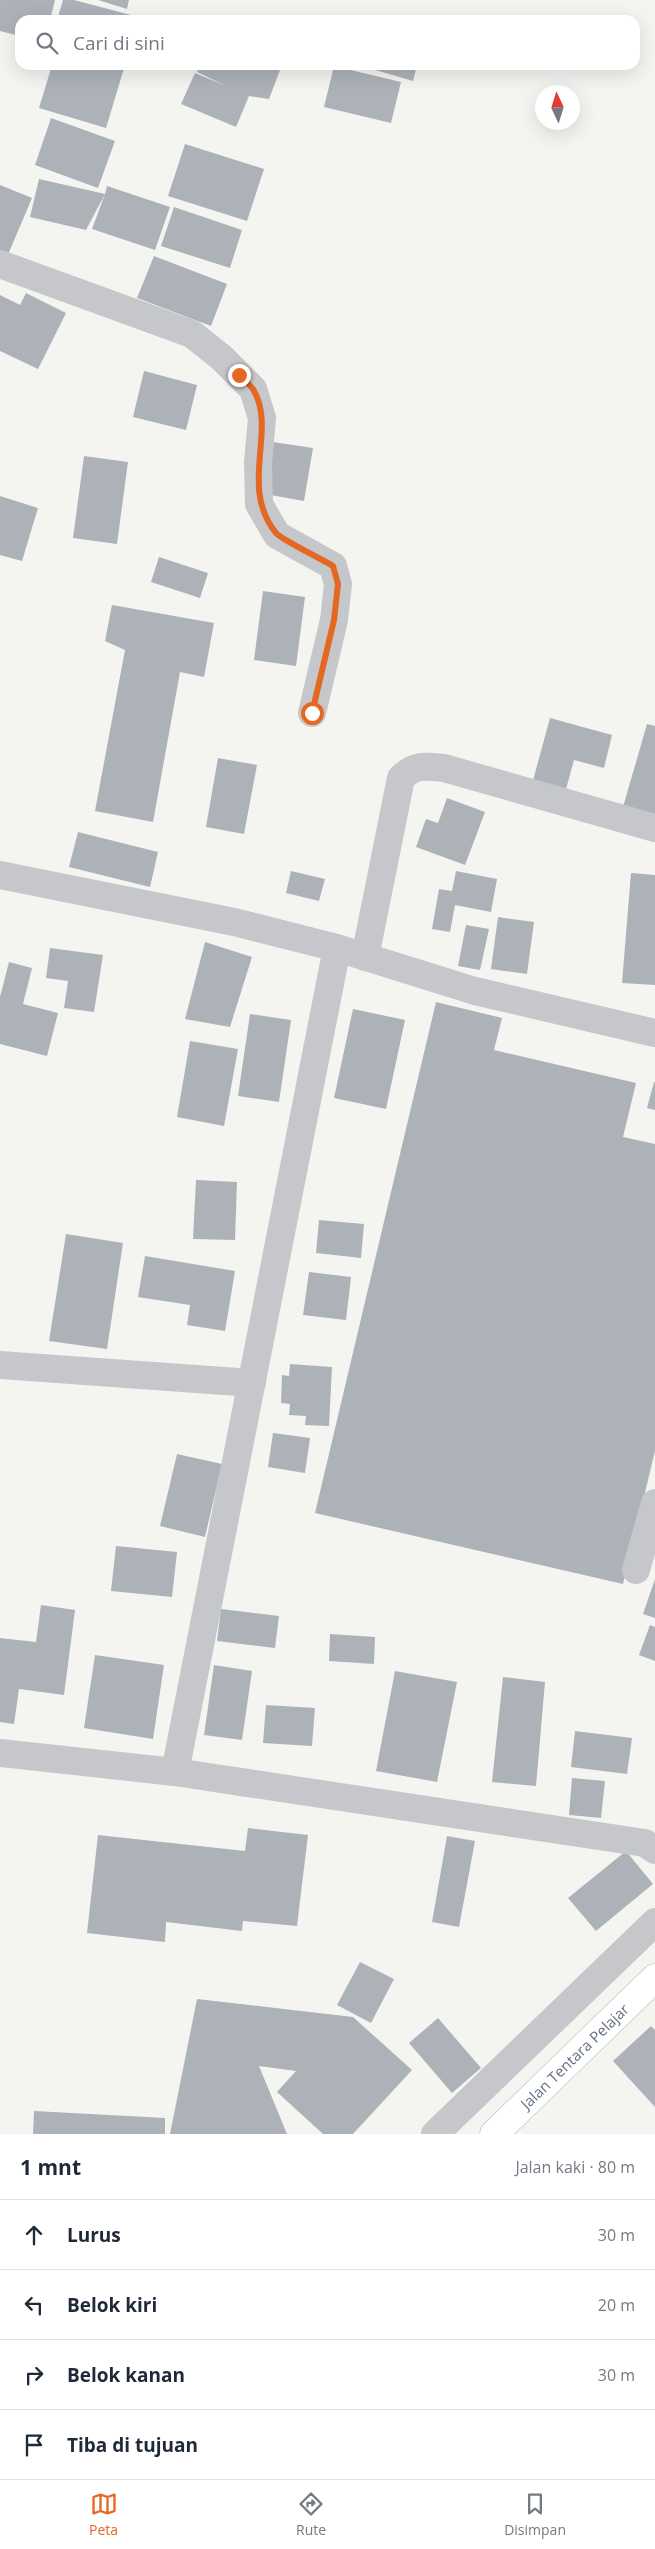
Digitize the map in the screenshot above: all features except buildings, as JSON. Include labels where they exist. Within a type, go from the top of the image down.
[{"type":"main road","name":"Jalan Tentara Pelajar","points":[[494,2134],[655,1978]]},
{"type":"street","points":[[0,264],[192,334],[222,358],[253,389],[262,418],[258,463],[259,504],[277,535],[333,566],[338,584],[334,620],[312,713]]},
{"type":"street","points":[[365,957],[401,778],[409,770],[421,765],[444,768],[655,828]]},
{"type":"street","points":[[0,875],[234,922],[337,948],[475,990],[655,1033]]},
{"type":"street","points":[[175,1772],[337,948]]},
{"type":"street","points":[[0,1366],[252,1384]]},
{"type":"street","points":[[636,1570],[655,1503]]},
{"type":"street","points":[[0,1753],[175,1772],[645,1842],[655,1850]]},
{"type":"street","points":[[435,2134],[655,1922]]},
{"type":"route","points":[[239,375],[253,389],[262,418],[258,463],[259,504],[277,535],[314,553],[333,566],[338,584],[334,620],[312,713]]}]
